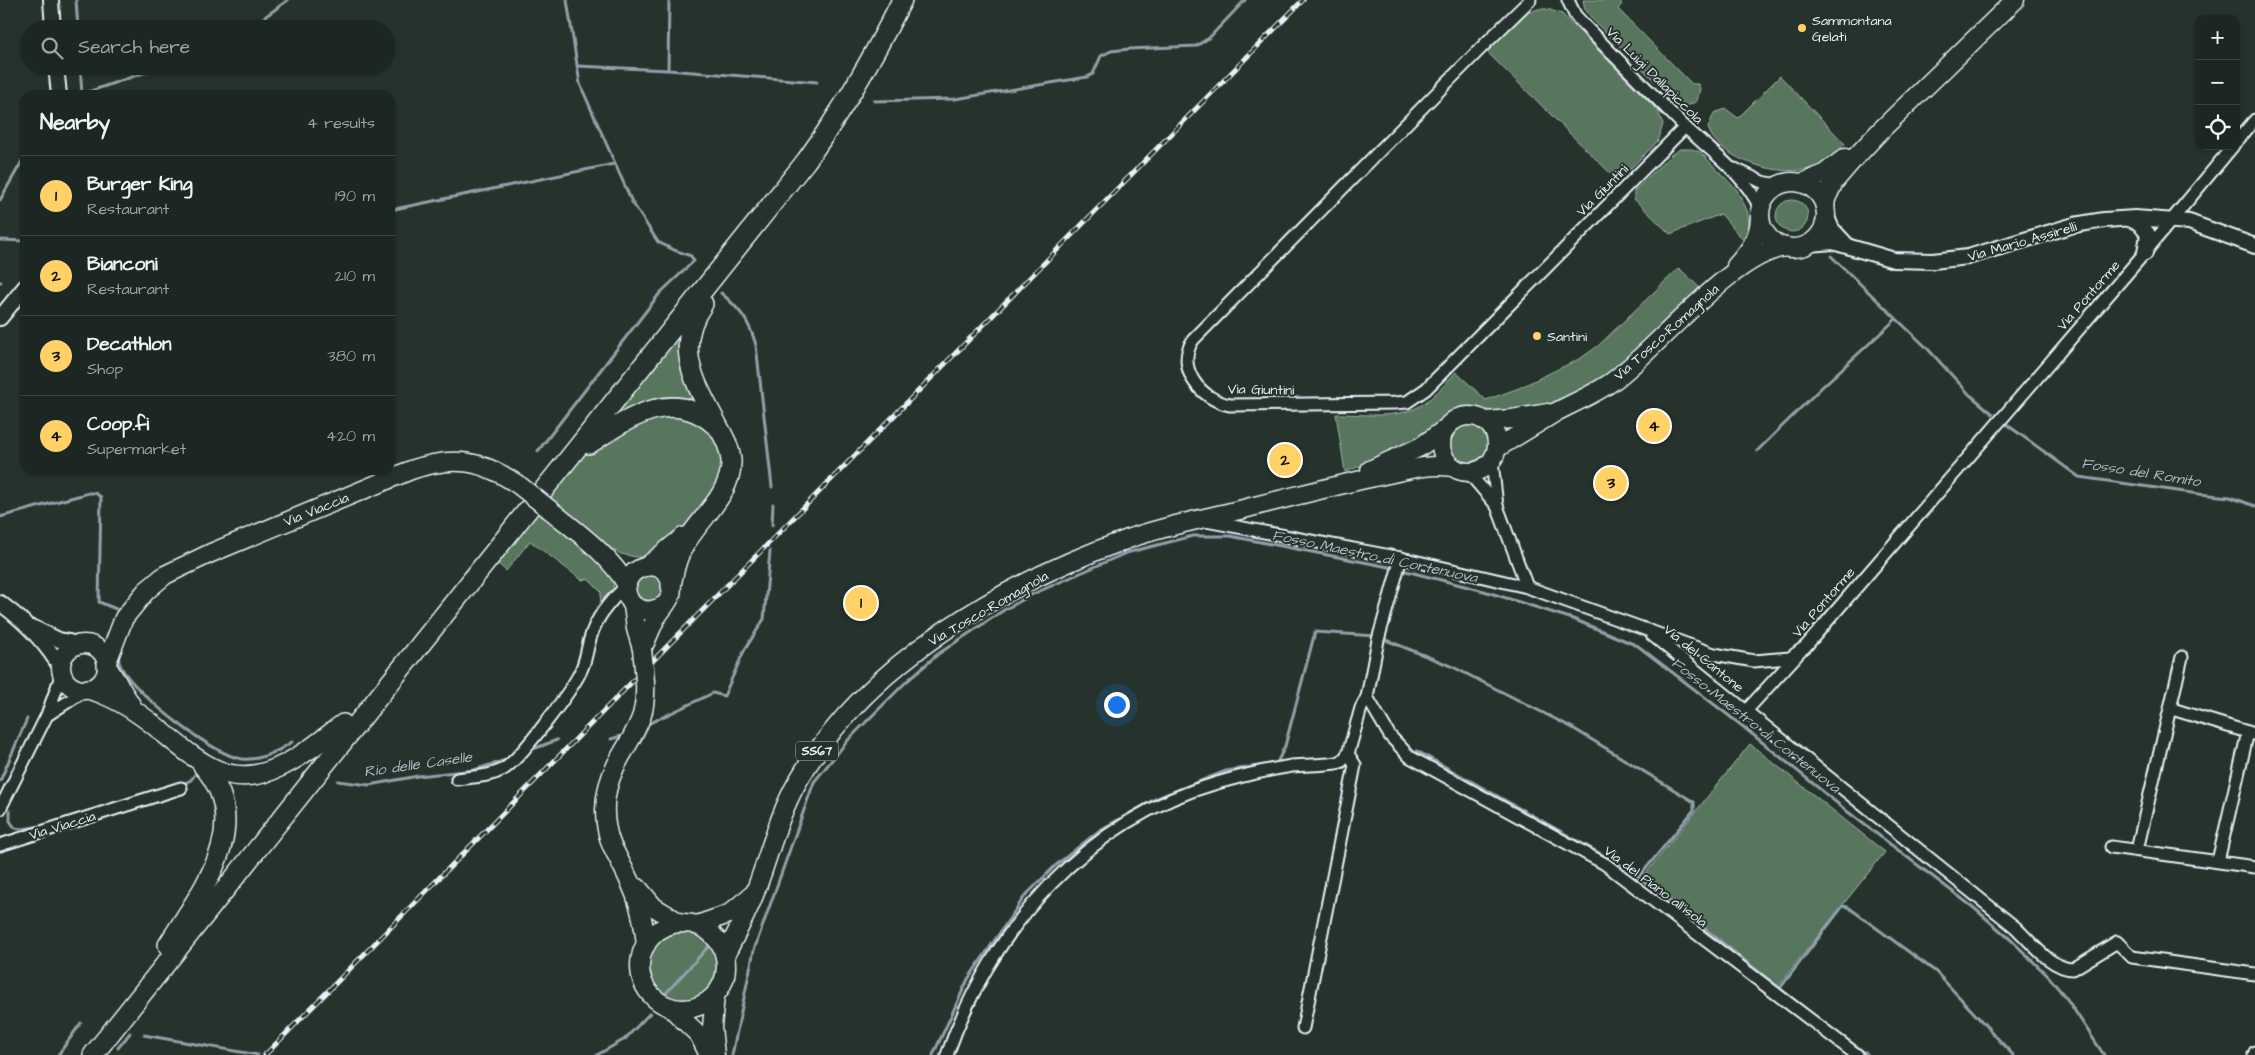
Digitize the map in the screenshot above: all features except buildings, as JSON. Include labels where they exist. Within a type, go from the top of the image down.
[{"type":"highway","points":[[80,1055],[792,160],[843,85],[889,0]]},
{"type":"highway","points":[[93,1055],[727,262],[832,125],[874,54],[902,0]]},
{"type":"highway","points":[[671,586],[680,552],[722,492],[731,470],[730,449],[692,373],[688,345],[695,318],[727,262]]},
{"type":"highway","points":[[573,453],[621,423],[645,412],[664,407],[679,406],[697,411],[719,428]]},
{"type":"highway","points":[[646,566],[671,549],[701,520]]},
{"type":"highway","points":[[107,665],[132,708]]},
{"type":"highway","points":[[87,689],[132,708],[198,759],[225,773],[237,776],[260,774],[291,762],[343,724]]},
{"type":"highway","points":[[168,945],[216,863],[225,826],[222,794],[216,781],[198,759]]},
{"type":"main road","points":[[1808,244],[1821,232],[1826,211],[1826,199],[1834,182],[1881,130],[2014,0]]},
{"type":"main road","points":[[1778,185],[1786,182],[1802,183],[1824,174],[1881,130]]},
{"type":"main road","points":[[1802,183],[1817,192],[1826,211]]},
{"type":"main road","name":"Via Tosco-Romagnola","points":[[1558,411],[1579,402],[1614,380],[1648,351],[1722,281],[1755,242],[1760,230],[1760,213],[1764,198],[1778,185]]},
{"type":"main road","points":[[1760,213],[1763,229],[1769,238],[1777,244],[1787,247]]},
{"type":"main road","name":"Via Tosco-Romagnola","points":[[1722,281],[1774,250],[1808,244]]},
{"type":"main road","points":[[1486,421],[1512,419],[1558,411]]},
{"type":"main road","points":[[1340,484],[1423,466],[1461,470],[1484,468],[1495,454],[1558,411]]},
{"type":"main road","points":[[1340,484],[1420,448],[1445,429],[1451,422],[1468,416],[1478,417],[1486,421],[1496,435],[1495,454]]},
{"type":"main road","points":[[1445,429],[1441,447],[1443,456],[1461,470]]},
{"type":"main road","name":"Via Viaccia","points":[[124,618],[156,582],[185,564],[428,464],[452,460],[475,463],[497,471],[520,486],[595,546]]},
{"type":"main road","name":"Via Tosco-Romagnola","points":[[725,956],[757,889],[785,807],[812,758],[842,718],[862,697],[923,646],[990,604],[1064,564],[1132,538],[1340,484]]},
{"type":"main road","points":[[595,546],[618,557],[646,566],[656,567],[669,578],[671,586],[670,595],[642,649]]},
{"type":"main road","points":[[595,546],[616,569],[627,586],[628,597],[633,604],[641,609],[650,611],[664,605]]},
{"type":"main road","points":[[627,586],[633,573],[646,566]]},
{"type":"main road","points":[[633,604],[636,629],[642,649],[646,691],[642,716],[613,771],[605,792],[605,824],[612,844],[640,904],[646,945]]},
{"type":"main road","points":[[124,618],[103,680],[96,686],[87,689],[72,686],[62,672],[65,654],[71,648],[106,633],[124,618]]},
{"type":"main road","points":[[82,644],[98,648],[104,654],[107,665]]},
{"type":"main road","points":[[628,876],[654,907],[680,923]]},
{"type":"main road","name":"Via Tosco-Romagnola","points":[[697,925],[729,914],[757,889]]},
{"type":"main road","points":[[680,923],[662,929],[646,945],[640,963],[641,979],[652,997],[671,1008],[700,1035],[709,1055]]},
{"type":"main road","name":"SS67","points":[[680,923],[697,925]]},
{"type":"main road","points":[[697,925],[714,936],[725,956]]},
{"type":"main road","name":"SS67","points":[[716,1055],[712,1027],[715,995],[726,973],[725,956]]},
{"type":"main road","points":[[671,1008],[698,1007],[715,995]]},
{"type":"street","points":[[51,0],[52,20]]},
{"type":"street","name":"Via Giuntini","points":[[1530,0],[1486,42],[1193,340],[1188,350],[1187,365],[1192,379],[1208,396],[1215,401],[1230,405],[1388,404],[1401,403],[1413,399],[1426,389],[1685,127]]},
{"type":"street","name":"Via Luigi Dallapiccola","points":[[1568,0],[1575,16],[1685,127],[1729,166],[1749,188],[1760,213]]},
{"type":"street","points":[[57,75],[58,90]]},
{"type":"street","points":[[2240,137],[2255,120]]},
{"type":"street","name":"Via Pontorme","points":[[1202,520],[1399,565],[1527,587],[1714,654],[1754,661],[1790,658],[1805,647],[2145,253],[2230,150]]},
{"type":"street","name":"Via Luigi Dallapiccola","points":[[1729,166],[1762,182],[1778,185]]},
{"type":"street","points":[[1826,211],[1832,229],[1846,244]]},
{"type":"street","points":[[2128,218],[2139,223],[2148,234],[2145,253]]},
{"type":"street","name":"Via Mario Assirelli","points":[[1846,244],[1866,253],[1894,260],[1909,262],[1951,260],[1968,257],[2074,225],[2128,218],[2171,220],[2204,226],[2255,246]]},
{"type":"street","points":[[1808,244],[1826,241],[1846,244]]},
{"type":"street","points":[[0,318],[20,293]]},
{"type":"street","points":[[1495,454],[1497,506],[1527,587]]},
{"type":"street","points":[[1461,470],[1497,506]]},
{"type":"street","points":[[947,1055],[971,996],[986,968],[1007,937],[1055,878],[1094,845],[1151,810],[1183,795],[1216,783],[1292,766],[1341,762],[1348,754],[1361,708],[1367,697],[1378,640],[1399,565]]},
{"type":"street","points":[[457,778],[492,774],[501,771],[516,760],[576,681],[584,663],[593,629],[605,608],[627,586]]},
{"type":"street","points":[[0,603],[31,627],[59,640],[82,644]]},
{"type":"street","points":[[605,608],[613,605],[633,604]]},
{"type":"street","points":[[0,808],[47,715],[62,672],[51,653],[31,627]]},
{"type":"street","name":"Via del Cantone","points":[[1645,629],[1746,711],[1805,647]]},
{"type":"street","points":[[2137,850],[2172,709],[2182,657]]},
{"type":"street","points":[[47,715],[70,698],[87,689]]},
{"type":"street","name":"Via del Piano all'isola","points":[[1367,697],[1390,736],[1410,757],[1605,864],[1857,1055]]},
{"type":"street","points":[[2172,709],[2251,733],[2218,861]]},
{"type":"street","points":[[1746,711],[2015,927],[2054,963],[2065,969],[2073,969],[2117,942],[2132,957],[2255,974]]},
{"type":"street","points":[[1303,1028],[1355,765],[1348,754]]},
{"type":"street","name":"Via Viaccia","points":[[0,845],[181,788]]},
{"type":"street","points":[[2111,847],[2255,867]]},
{"type":"green space","points":[[1583,0],[1619,0],[1622,4],[1618,9],[1692,84],[1698,84],[1700,89],[1697,101],[1685,107],[1677,103],[1593,20],[1585,9]]},
{"type":"green space","points":[[1538,9],[1547,9],[1562,14],[1658,111],[1663,124],[1658,141],[1623,176],[1616,170],[1611,174],[1487,52],[1525,14]]},
{"type":"green space","points":[[1780,76],[1845,144],[1827,160],[1815,167],[1787,171],[1770,169],[1754,164],[1725,150],[1714,140],[1708,128],[1714,113],[1726,109],[1738,118]]},
{"type":"green space","points":[[1680,149],[1692,149],[1700,152],[1737,190],[1747,210],[1749,223],[1747,237],[1744,241],[1721,214],[1670,234],[1634,199],[1634,191],[1672,154]]},
{"type":"green space","points":[[1792,200],[1804,204],[1808,216],[1804,228],[1792,232],[1780,228],[1776,216],[1780,204]]},
{"type":"green space","points":[[1679,268],[1700,288],[1625,361],[1582,391],[1559,402],[1534,410],[1500,413],[1473,406],[1459,407],[1442,418],[1427,434],[1409,447],[1345,472],[1336,414],[1378,415],[1409,411],[1429,400],[1456,372],[1486,400],[1519,388],[1581,358],[1598,346]]},
{"type":"green space","points":[[686,322],[703,405],[607,421]]},
{"type":"green space","points":[[656,412],[704,419],[724,455],[719,485],[684,531],[648,557],[621,554],[606,546],[552,501],[540,516],[588,548],[609,570],[613,582],[612,593],[600,607],[601,592],[588,579],[582,580],[530,541],[506,571],[497,563],[585,454],[594,446]]},
{"type":"green space","points":[[1465,424],[1473,424],[1480,427],[1486,433],[1489,444],[1486,455],[1480,461],[1473,464],[1465,464],[1458,461],[1452,455],[1449,448],[1449,440],[1452,433],[1458,427]]},
{"type":"green space","points":[[649,575],[659,579],[663,589],[659,599],[649,603],[639,599],[635,589],[639,579]]},
{"type":"green space","points":[[1750,744],[1885,852],[1778,986],[1642,878]]},
{"type":"green space","points":[[684,930],[704,936],[714,946],[720,966],[714,986],[704,996],[684,1002],[664,996],[654,986],[648,966],[654,946],[664,936]]},
{"type":"waterway","points":[[76,0],[77,20]]},
{"type":"waterway","points":[[260,20],[288,0]]},
{"type":"waterway","points":[[538,451],[660,293],[694,261],[691,256],[658,242],[632,202],[580,84],[567,0]]},
{"type":"waterway","points":[[668,69],[669,0]]},
{"type":"waterway","points":[[874,101],[955,99],[1087,77],[1093,74],[1101,56],[1111,51],[1196,46],[1209,38],[1245,0]]},
{"type":"waterway","points":[[577,66],[668,70],[817,82]]},
{"type":"waterway","points":[[81,75],[82,90]]},
{"type":"waterway","points":[[94,90],[138,75]]},
{"type":"waterway","points":[[395,209],[614,164]]},
{"type":"waterway","points":[[0,200],[20,165]]},
{"type":"waterway","points":[[0,240],[20,241]]},
{"type":"waterway","points":[[1831,256],[1927,348],[1969,394],[1993,414]]},
{"type":"waterway","points":[[721,293],[743,316],[756,345],[772,487]]},
{"type":"waterway","points":[[1757,451],[1822,387],[1896,319]]},
{"type":"waterway","name":"Fosso del Romito","points":[[2006,424],[2079,477],[2230,497],[2255,506]]},
{"type":"waterway","name":"Rio delle Caselle","points":[[0,517],[89,493],[95,493],[101,497],[99,602],[116,609]]},
{"type":"waterway","points":[[772,525],[773,504]]},
{"type":"waterway","name":"Fosso Maestro di Cortenuova","points":[[732,1055],[754,950],[814,782],[849,739],[906,682],[938,654],[1004,610],[1033,594],[1126,553],[1193,536],[1230,536],[1394,568],[1484,591],[1573,619],[1638,646],[1741,725],[1848,812],[1974,908],[2010,939],[2048,976],[2067,999],[2104,1055]]},
{"type":"waterway","points":[[646,725],[713,693],[724,696],[744,651],[764,619],[770,551]]},
{"type":"waterway","name":"Rio delle Caselle","points":[[122,647],[130,625]]},
{"type":"waterway","points":[[933,1055],[968,979],[1025,896],[1055,866],[1100,830],[1155,799],[1226,771],[1277,763],[1285,746],[1315,632],[1376,636],[1451,666],[1571,727],[1694,802],[1694,810],[1639,877]]},
{"type":"waterway","name":"Rio delle Caselle","points":[[119,652],[119,663],[128,678],[175,721],[213,747],[229,755],[248,759],[268,755],[292,742]]},
{"type":"waterway","points":[[0,781],[27,719]]},
{"type":"waterway","name":"Rio delle Caselle","points":[[611,739],[625,735]]},
{"type":"waterway","name":"Rio delle Caselle","points":[[528,751],[557,740]]},
{"type":"waterway","points":[[1417,751],[1633,872],[1816,1017],[1868,1055]]},
{"type":"waterway","name":"Rio delle Caselle","points":[[338,781],[369,785],[418,776],[474,770],[509,759]]},
{"type":"waterway","points":[[181,785],[191,780],[196,773]]},
{"type":"waterway","points":[[10,811],[10,821],[15,828],[22,829],[48,825]]},
{"type":"waterway","points":[[1780,988],[1843,906],[1848,907],[1936,972],[2013,1055]]},
{"type":"waterway","points":[[666,993],[709,946]]},
{"type":"waterway","points":[[597,1055],[625,1039],[650,1013]]},
{"type":"waterway","points":[[58,1055],[81,1023]]},
{"type":"waterway","points":[[118,1048],[130,1033]]},
{"type":"waterway","points":[[144,1035],[258,1055]]},
{"type":"railway","points":[[265,1055],[1303,0]]},
{"type":"place","name":"Sammontana Gelati","points":[[1802,28]]},
{"type":"place","name":"Santini","points":[[1537,336]]},
{"type":"place","name":"Coop.fi","points":[[1654,426]]},
{"type":"place","name":"Bianconi","points":[[1285,460]]},
{"type":"place","name":"Decathlon","points":[[1611,483]]},
{"type":"place","name":"Burger King","points":[[861,603]]}]
